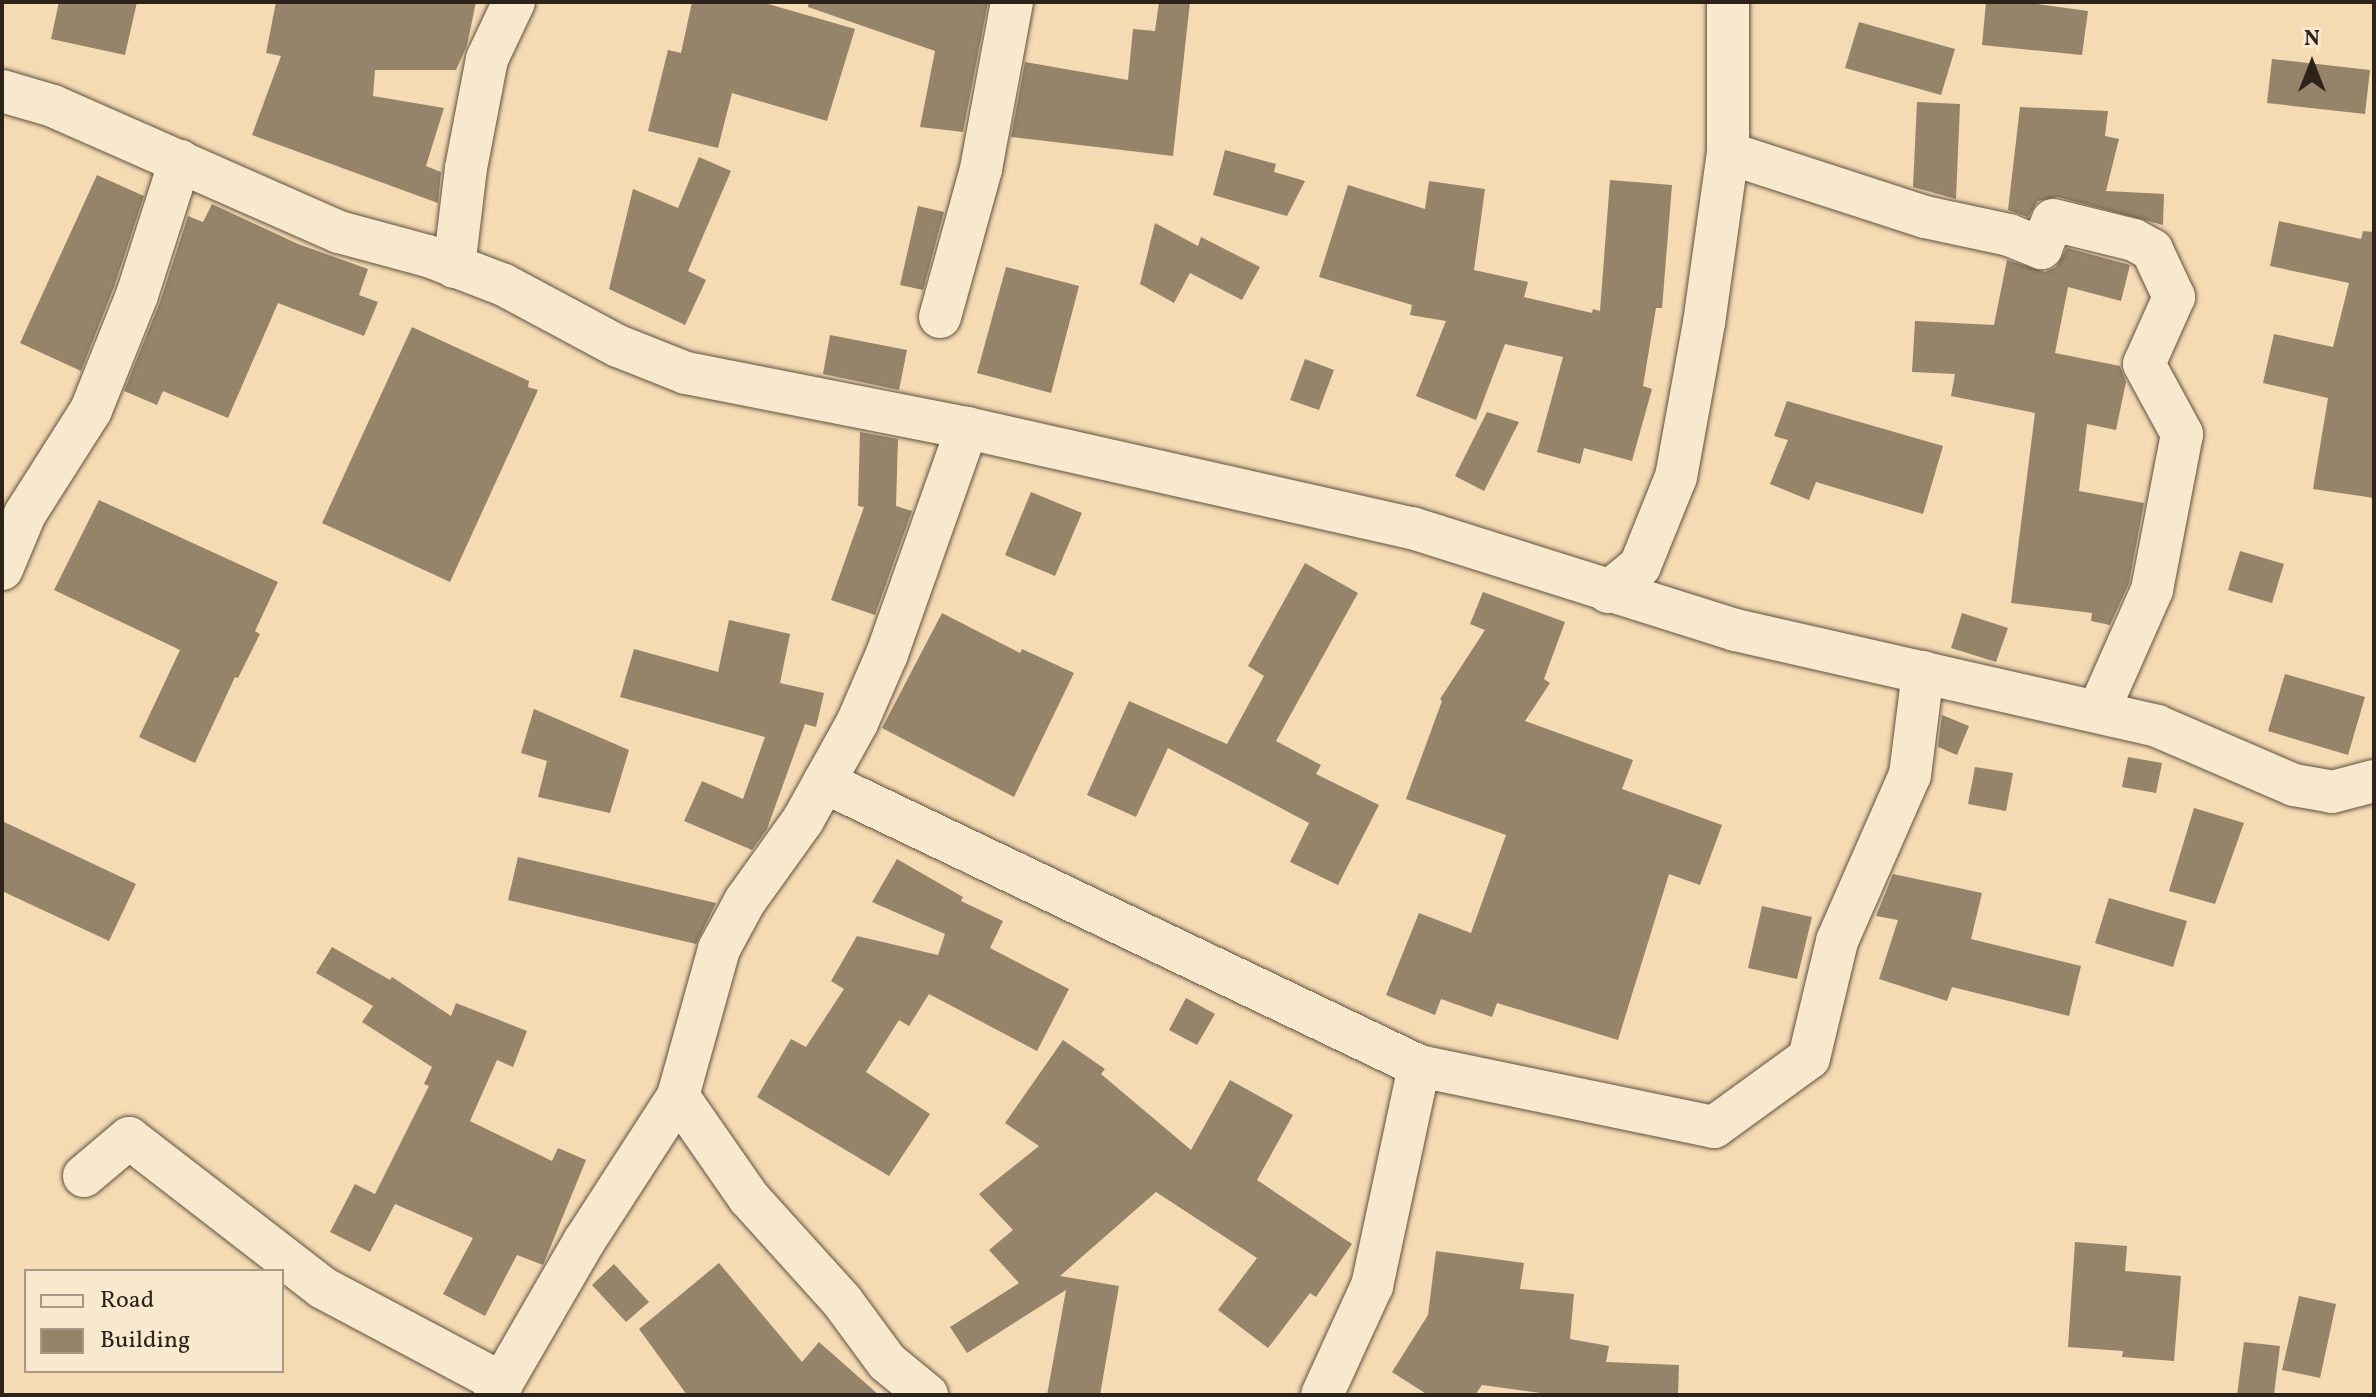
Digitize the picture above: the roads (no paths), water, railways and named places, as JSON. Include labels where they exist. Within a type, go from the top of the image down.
[{"type":"street","points":[[454,267],[466,168],[487,59],[514,2]]},
{"type":"street","points":[[940,317],[981,169],[1012,2]]},
{"type":"street","points":[[1608,592],[1640,566],[1676,477],[1704,323],[1728,153],[1728,2]]},
{"type":"street","points":[[2,91],[53,106],[339,232],[504,285],[618,346],[686,373],[967,428],[1412,528],[1735,630],[2157,726],[2294,785],[2332,792],[2374,781]]},
{"type":"street","points":[[1728,153],[1925,217],[2009,235],[2041,248],[2053,220],[2134,240],[2152,250],[2174,297],[2144,364],[2182,434],[2152,590],[2098,712]]},
{"type":"street","points":[[2,569],[25,514],[91,410],[137,295],[180,161]]},
{"type":"street","points":[[84,1176],[129,1138],[323,1288],[499,1389],[585,1240],[678,1096],[719,949],[745,901],[803,820],[857,723],[887,654],[967,428]]},
{"type":"street","points":[[824,782],[1419,1066],[1714,1127],[1809,1058],[1837,941],[1910,775],[1923,672]]},
{"type":"street","points":[[1322,1395],[1372,1286],[1419,1066]]},
{"type":"street","points":[[678,1096],[758,1208],[842,1301],[887,1362],[927,1395]]}]
